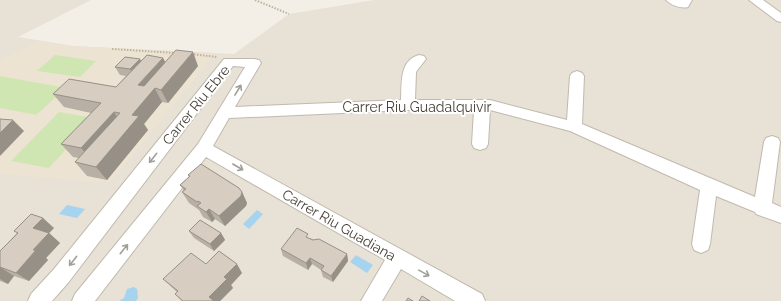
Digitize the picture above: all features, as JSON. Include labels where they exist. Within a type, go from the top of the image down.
[{"type":"street","points":[[672,0],[684,5],[686,0]]},
{"type":"street","points":[[755,0],[781,18]]},
{"type":"street","points":[[767,8],[781,6]]},
{"type":"street","points":[[408,105],[409,71],[419,59]]},
{"type":"street","name":"Carrer Riu Ebre","points":[[38,301],[61,276],[229,62],[254,63],[204,148],[82,301]]},
{"type":"street","points":[[574,127],[577,76]]},
{"type":"street","name":"Carrer Riu Guadalquivir","points":[[224,113],[408,105],[490,105],[574,127],[709,186],[781,215]]},
{"type":"street","points":[[480,144],[482,105]]},
{"type":"street","points":[[762,208],[772,142]]},
{"type":"street","name":"Carrer Riu Guadiana","points":[[204,148],[474,301]]},
{"type":"street","points":[[701,244],[709,186]]},
{"type":"street","points":[[371,301],[397,258]]},
{"type":"path","points":[[255,0],[290,14]]},
{"type":"path","points":[[112,49],[183,53]]},
{"type":"path","points":[[191,54],[214,55],[229,62]]},
{"type":"shaded area","points":[[0,0],[91,0],[18,37],[73,46],[234,54],[289,14],[374,0],[781,0],[781,301],[0,301]]},
{"type":"shaded area","points":[[40,41],[73,46],[216,53],[110,183],[0,174],[0,60]]},
{"type":"green space","points":[[55,55],[96,61],[80,77],[37,71]]},
{"type":"green space","points":[[0,76],[66,88],[36,115],[0,108]]},
{"type":"green space","points":[[59,112],[94,118],[49,168],[11,161]]},
{"type":"water","points":[[67,205],[85,209],[77,218],[59,214]]},
{"type":"water","points":[[257,210],[263,214],[249,229],[243,224]]},
{"type":"water","points":[[356,255],[373,265],[367,273],[350,262]]},
{"type":"water","points":[[134,287],[137,289],[138,298],[136,301],[119,301],[124,298],[127,289]]},
{"type":"building","points":[[176,50],[193,52],[161,90],[155,88],[132,115],[139,116],[96,167],[75,162],[120,113],[114,112],[81,148],[61,144],[101,103],[53,94],[69,79],[116,87],[147,55],[163,58],[138,85],[144,86]]},
{"type":"building","points":[[125,57],[140,59],[130,69],[115,67]]},
{"type":"building","points":[[0,119],[13,120],[0,133]]},
{"type":"building","points":[[201,164],[239,188],[242,192],[241,196],[219,216],[209,209],[206,212],[197,206],[201,203],[182,192],[186,189],[180,185],[190,176],[188,175]]},
{"type":"building","points":[[31,214],[43,218],[33,228],[49,233],[33,250],[36,250],[16,273],[0,267],[0,251],[18,233],[14,231]]},
{"type":"building","points":[[200,220],[221,233],[210,244],[189,231]]},
{"type":"building","points":[[297,228],[308,234],[306,237],[313,240],[319,239],[347,254],[331,276],[321,270],[324,266],[310,258],[306,263],[281,249]]},
{"type":"building","points":[[219,251],[237,264],[224,277],[227,279],[209,297],[214,301],[183,301],[175,294],[178,291],[163,279],[191,253],[206,264]]},
{"type":"building","points":[[422,296],[430,301],[419,301]]},
{"type":"building","points":[[408,298],[413,301],[406,301]]}]
